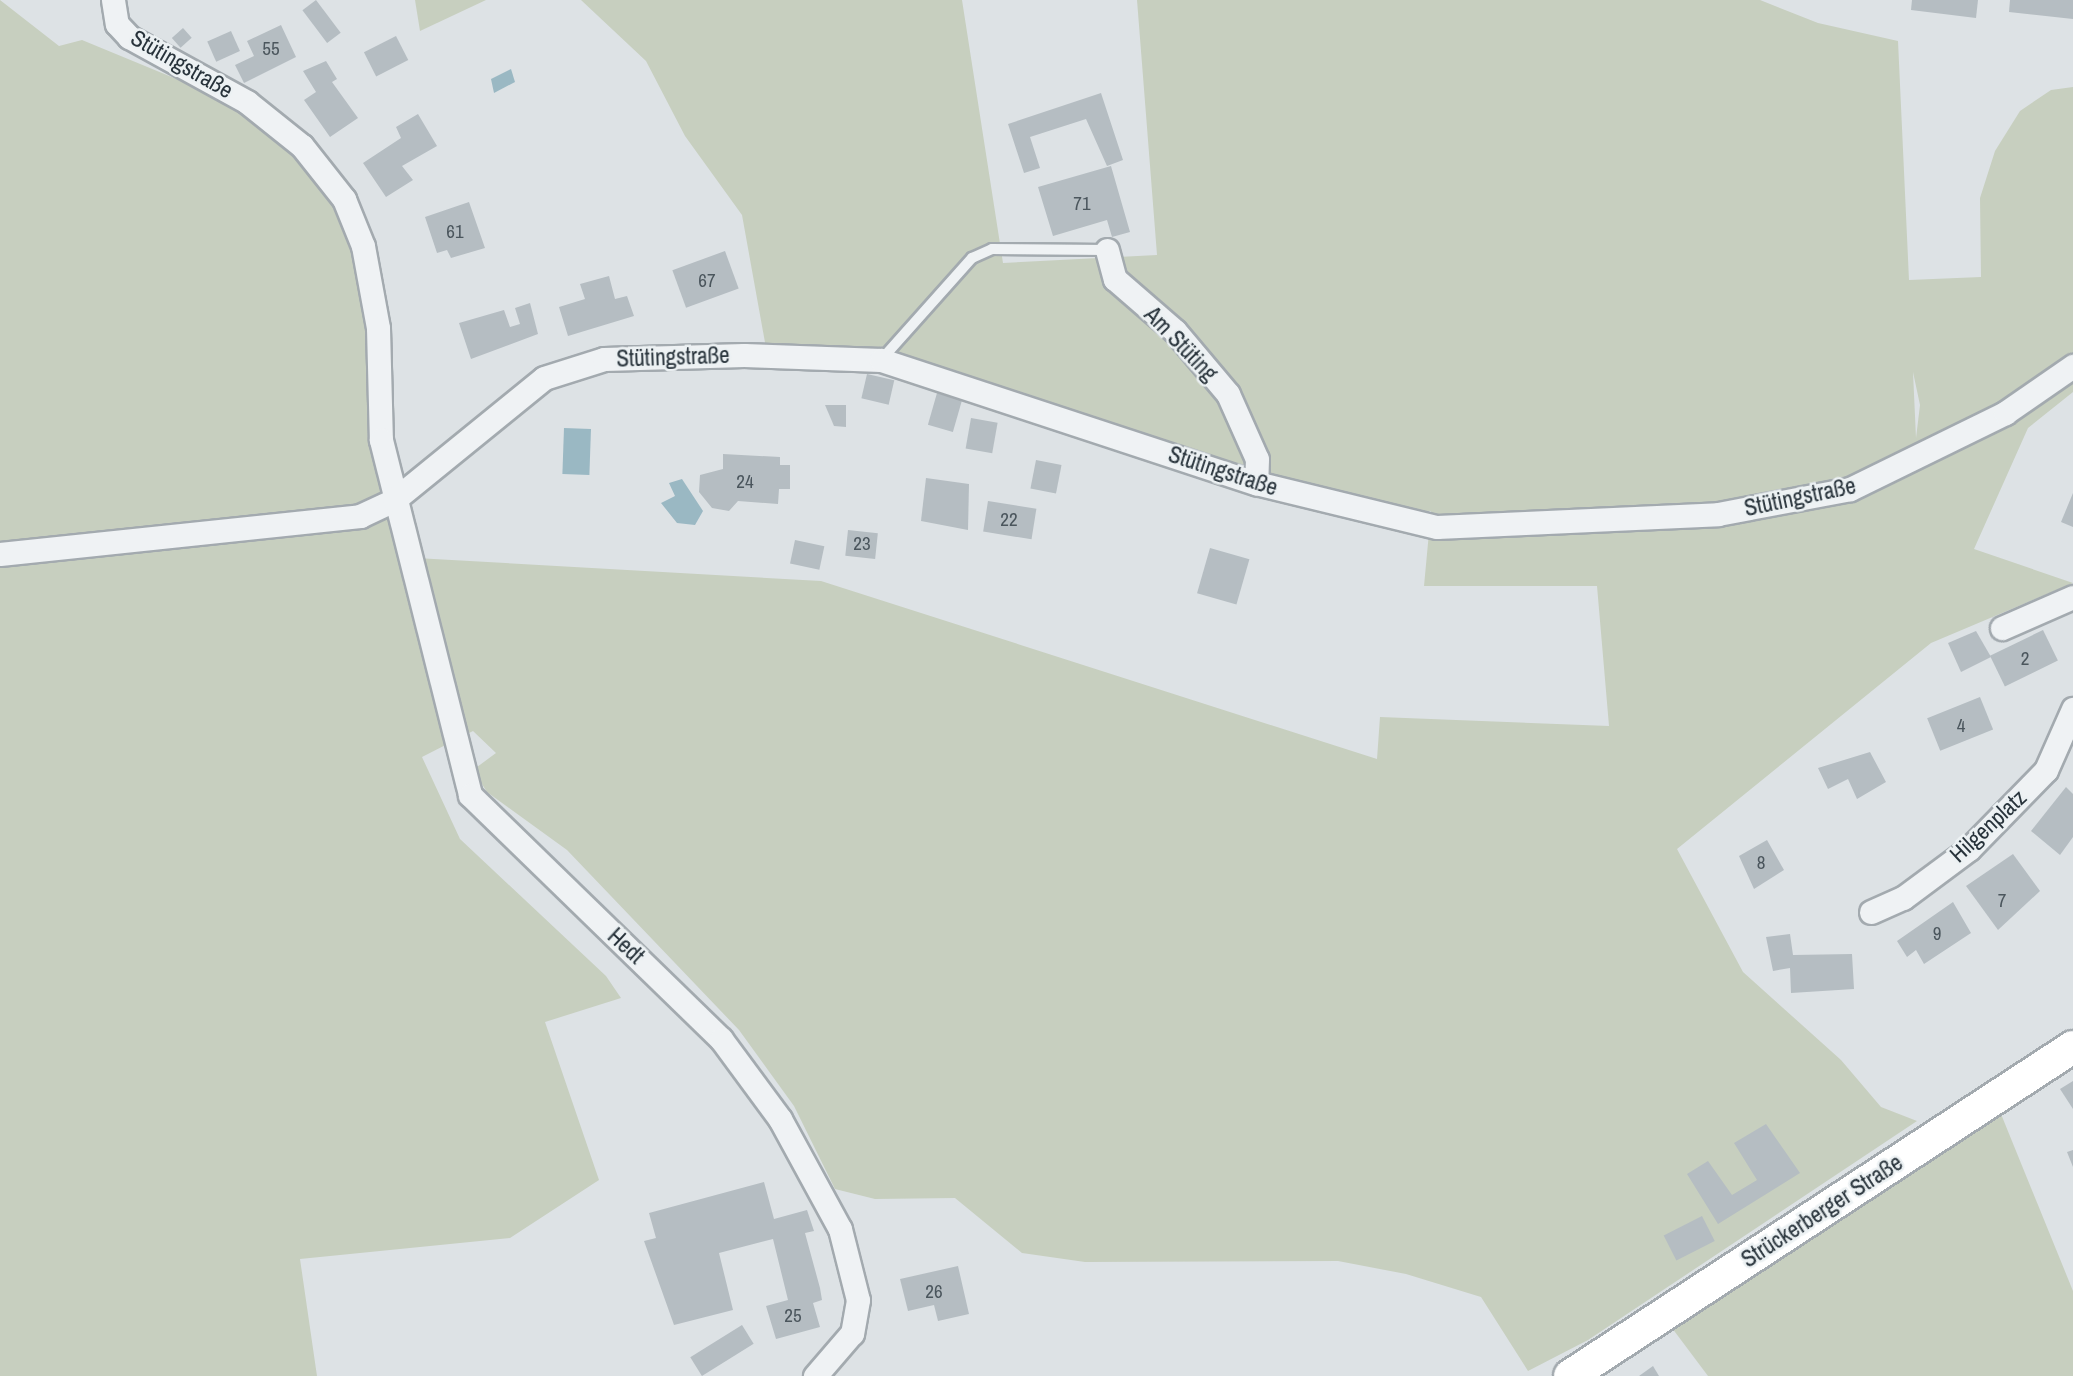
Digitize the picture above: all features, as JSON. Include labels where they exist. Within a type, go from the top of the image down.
[{"type":"main road","name":"Strückerberger Straße","points":[[1570,1376],[2073,1047]]},
{"type":"street","name":"Stütingstraße","points":[[113,0],[117,24],[130,37],[247,102],[302,146],[344,199],[372,287],[381,440],[394,500]]},
{"type":"street","name":"Am Stüting","points":[[1107,250],[1115,279],[1175,331],[1228,394],[1257,459],[1256,483]]},
{"type":"street","name":"Stütingstraße","points":[[0,554],[360,516],[394,500],[510,400],[573,365],[744,355],[881,360],[1256,483],[1437,527],[1717,514],[1798,501],[1896,471],[2005,413],[2073,366]]},
{"type":"street","name":"Hedt","points":[[394,500],[470,795],[757,1081],[840,1229],[858,1300],[852,1333],[815,1376]]},
{"type":"street","points":[[2002,628],[2073,597]]},
{"type":"street","name":"Hilgenplatz","points":[[1871,912],[1903,898],[1969,849],[2046,770],[2073,709]]},
{"type":"lane","points":[[881,360],[972,258],[992,249],[1107,250]]},
{"type":"green space","points":[[0,0],[59,46],[82,40],[208,92],[264,125],[321,184],[355,248],[371,328],[376,451],[398,557],[821,581],[1377,759],[1380,717],[1609,726],[1597,586],[1424,586],[1431,511],[1393,514],[919,363],[766,348],[742,215],[685,136],[646,61],[581,0],[962,0],[1003,263],[1157,255],[1137,0],[1760,0],[1818,23],[1898,41],[1909,280],[1981,277],[1980,198],[1995,151],[2020,111],[2051,90],[2073,87],[2073,392],[2028,428],[1974,549],[2073,583],[1931,643],[1677,849],[1743,972],[1841,1060],[1881,1107],[1917,1121],[1588,1340],[1528,1371],[1481,1297],[1406,1274],[1338,1261],[1085,1262],[1022,1253],[955,1198],[875,1199],[835,1189],[794,1106],[739,1030],[567,850],[487,792],[473,770],[496,753],[473,731],[422,757],[460,839],[606,976],[621,998],[545,1022],[599,1180],[510,1238],[300,1259],[317,1376],[0,1376]],"holes":[[[1913,372],[1920,405],[1916,438]]]},
{"type":"green space","points":[[415,0],[486,0],[420,31]]},
{"type":"green space","points":[[2001,1114],[2073,1291],[2073,1376],[1708,1376],[1672,1328]]},
{"type":"water","points":[[511,69],[515,82],[494,93],[491,79]]},
{"type":"water","points":[[564,428],[591,429],[589,475],[562,474]]},
{"type":"water","points":[[682,479],[703,511],[695,525],[677,523],[661,503],[675,496],[669,483]]},
{"type":"building","points":[[316,0],[341,33],[327,43],[302,10]]},
{"type":"building","points":[[1912,0],[1978,0],[1976,18],[1911,10]]},
{"type":"building","points":[[2010,0],[2073,0],[2073,19],[2009,12]]},
{"type":"building","points":[[281,25],[296,57],[244,83],[235,65],[254,56],[247,41]]},
{"type":"building","points":[[183,28],[192,38],[181,48],[172,38]]},
{"type":"building","points":[[231,31],[240,51],[216,62],[207,42]]},
{"type":"building","points":[[396,36],[408,60],[376,76],[364,52]]},
{"type":"building","points":[[326,61],[337,79],[332,82],[358,118],[330,137],[304,100],[316,92],[303,71]]},
{"type":"building","points":[[1101,93],[1123,160],[1107,166],[1086,119],[1030,137],[1040,168],[1024,173],[1008,124]]},
{"type":"building","points":[[418,114],[437,146],[402,166],[413,180],[386,197],[363,163],[401,138],[396,127]]},
{"type":"building","points":[[1111,166],[1130,232],[1112,237],[1107,220],[1053,236],[1038,187]]},
{"type":"building","points":[[469,202],[485,248],[451,258],[447,250],[437,253],[425,217]]},
{"type":"building","points":[[725,251],[739,289],[686,308],[672,270]]},
{"type":"building","points":[[609,276],[615,299],[627,296],[634,316],[568,336],[559,307],[585,299],[580,284]]},
{"type":"building","points":[[530,303],[538,334],[471,359],[459,323],[504,310],[510,327],[520,324],[515,308]]},
{"type":"building","points":[[867,374],[894,380],[889,405],[861,398]]},
{"type":"building","points":[[937,393],[962,400],[953,432],[928,425]]},
{"type":"building","points":[[825,405],[846,405],[846,427],[834,426]]},
{"type":"building","points":[[971,418],[998,423],[992,453],[966,449]]},
{"type":"building","points":[[723,454],[780,457],[780,465],[790,465],[790,489],[779,489],[778,504],[738,501],[729,511],[712,508],[699,492],[700,475],[723,469]]},
{"type":"building","points":[[1036,460],[1062,465],[1056,493],[1030,488]]},
{"type":"building","points":[[926,478],[969,484],[968,530],[921,521]]},
{"type":"building","points":[[2073,493],[2073,527],[2061,522]]},
{"type":"building","points":[[988,501],[1036,509],[1032,539],[983,532]]},
{"type":"building","points":[[848,530],[878,533],[875,559],[845,556]]},
{"type":"building","points":[[795,540],[824,546],[819,570],[790,563]]},
{"type":"building","points":[[1210,548],[1249,559],[1236,604],[1197,593]]},
{"type":"building","points":[[2043,630],[2058,661],[2005,686],[1990,656]]},
{"type":"building","points":[[1976,631],[1991,657],[1961,672],[1948,643]]},
{"type":"building","points":[[1980,697],[1993,729],[1940,751],[1927,718]]},
{"type":"building","points":[[1870,752],[1886,782],[1857,799],[1848,779],[1828,789],[1818,768]]},
{"type":"building","points":[[2066,787],[2073,794],[2073,837],[2060,855],[2031,831]]},
{"type":"building","points":[[1767,840],[1784,870],[1754,889],[1739,856]]},
{"type":"building","points":[[2013,854],[2040,891],[1998,930],[1966,886]]},
{"type":"building","points":[[1953,902],[1971,933],[1924,964],[1916,950],[1907,957],[1897,941]]},
{"type":"building","points":[[1790,934],[1793,955],[1852,954],[1854,989],[1791,993],[1790,968],[1773,971],[1766,937]]},
{"type":"building","points":[[2073,1081],[2073,1109],[2060,1089]]},
{"type":"building","points":[[1766,1124],[1800,1173],[1718,1224],[1687,1174],[1708,1161],[1732,1195],[1757,1180],[1734,1143]]},
{"type":"building","points":[[2073,1150],[2073,1167],[2067,1152]]},
{"type":"building","points":[[764,1182],[774,1219],[807,1210],[814,1231],[805,1233],[822,1300],[813,1303],[820,1327],[776,1339],[766,1306],[788,1300],[773,1239],[719,1253],[733,1310],[674,1325],[644,1241],[656,1238],[649,1213]]},
{"type":"building","points":[[1702,1216],[1715,1241],[1676,1260],[1664,1236]]},
{"type":"building","points":[[958,1266],[969,1314],[938,1321],[934,1305],[908,1311],[900,1279]]},
{"type":"building","points":[[742,1325],[754,1344],[702,1376],[690,1357]]},
{"type":"building","points":[[1653,1366],[1659,1376],[1639,1376]]}]
